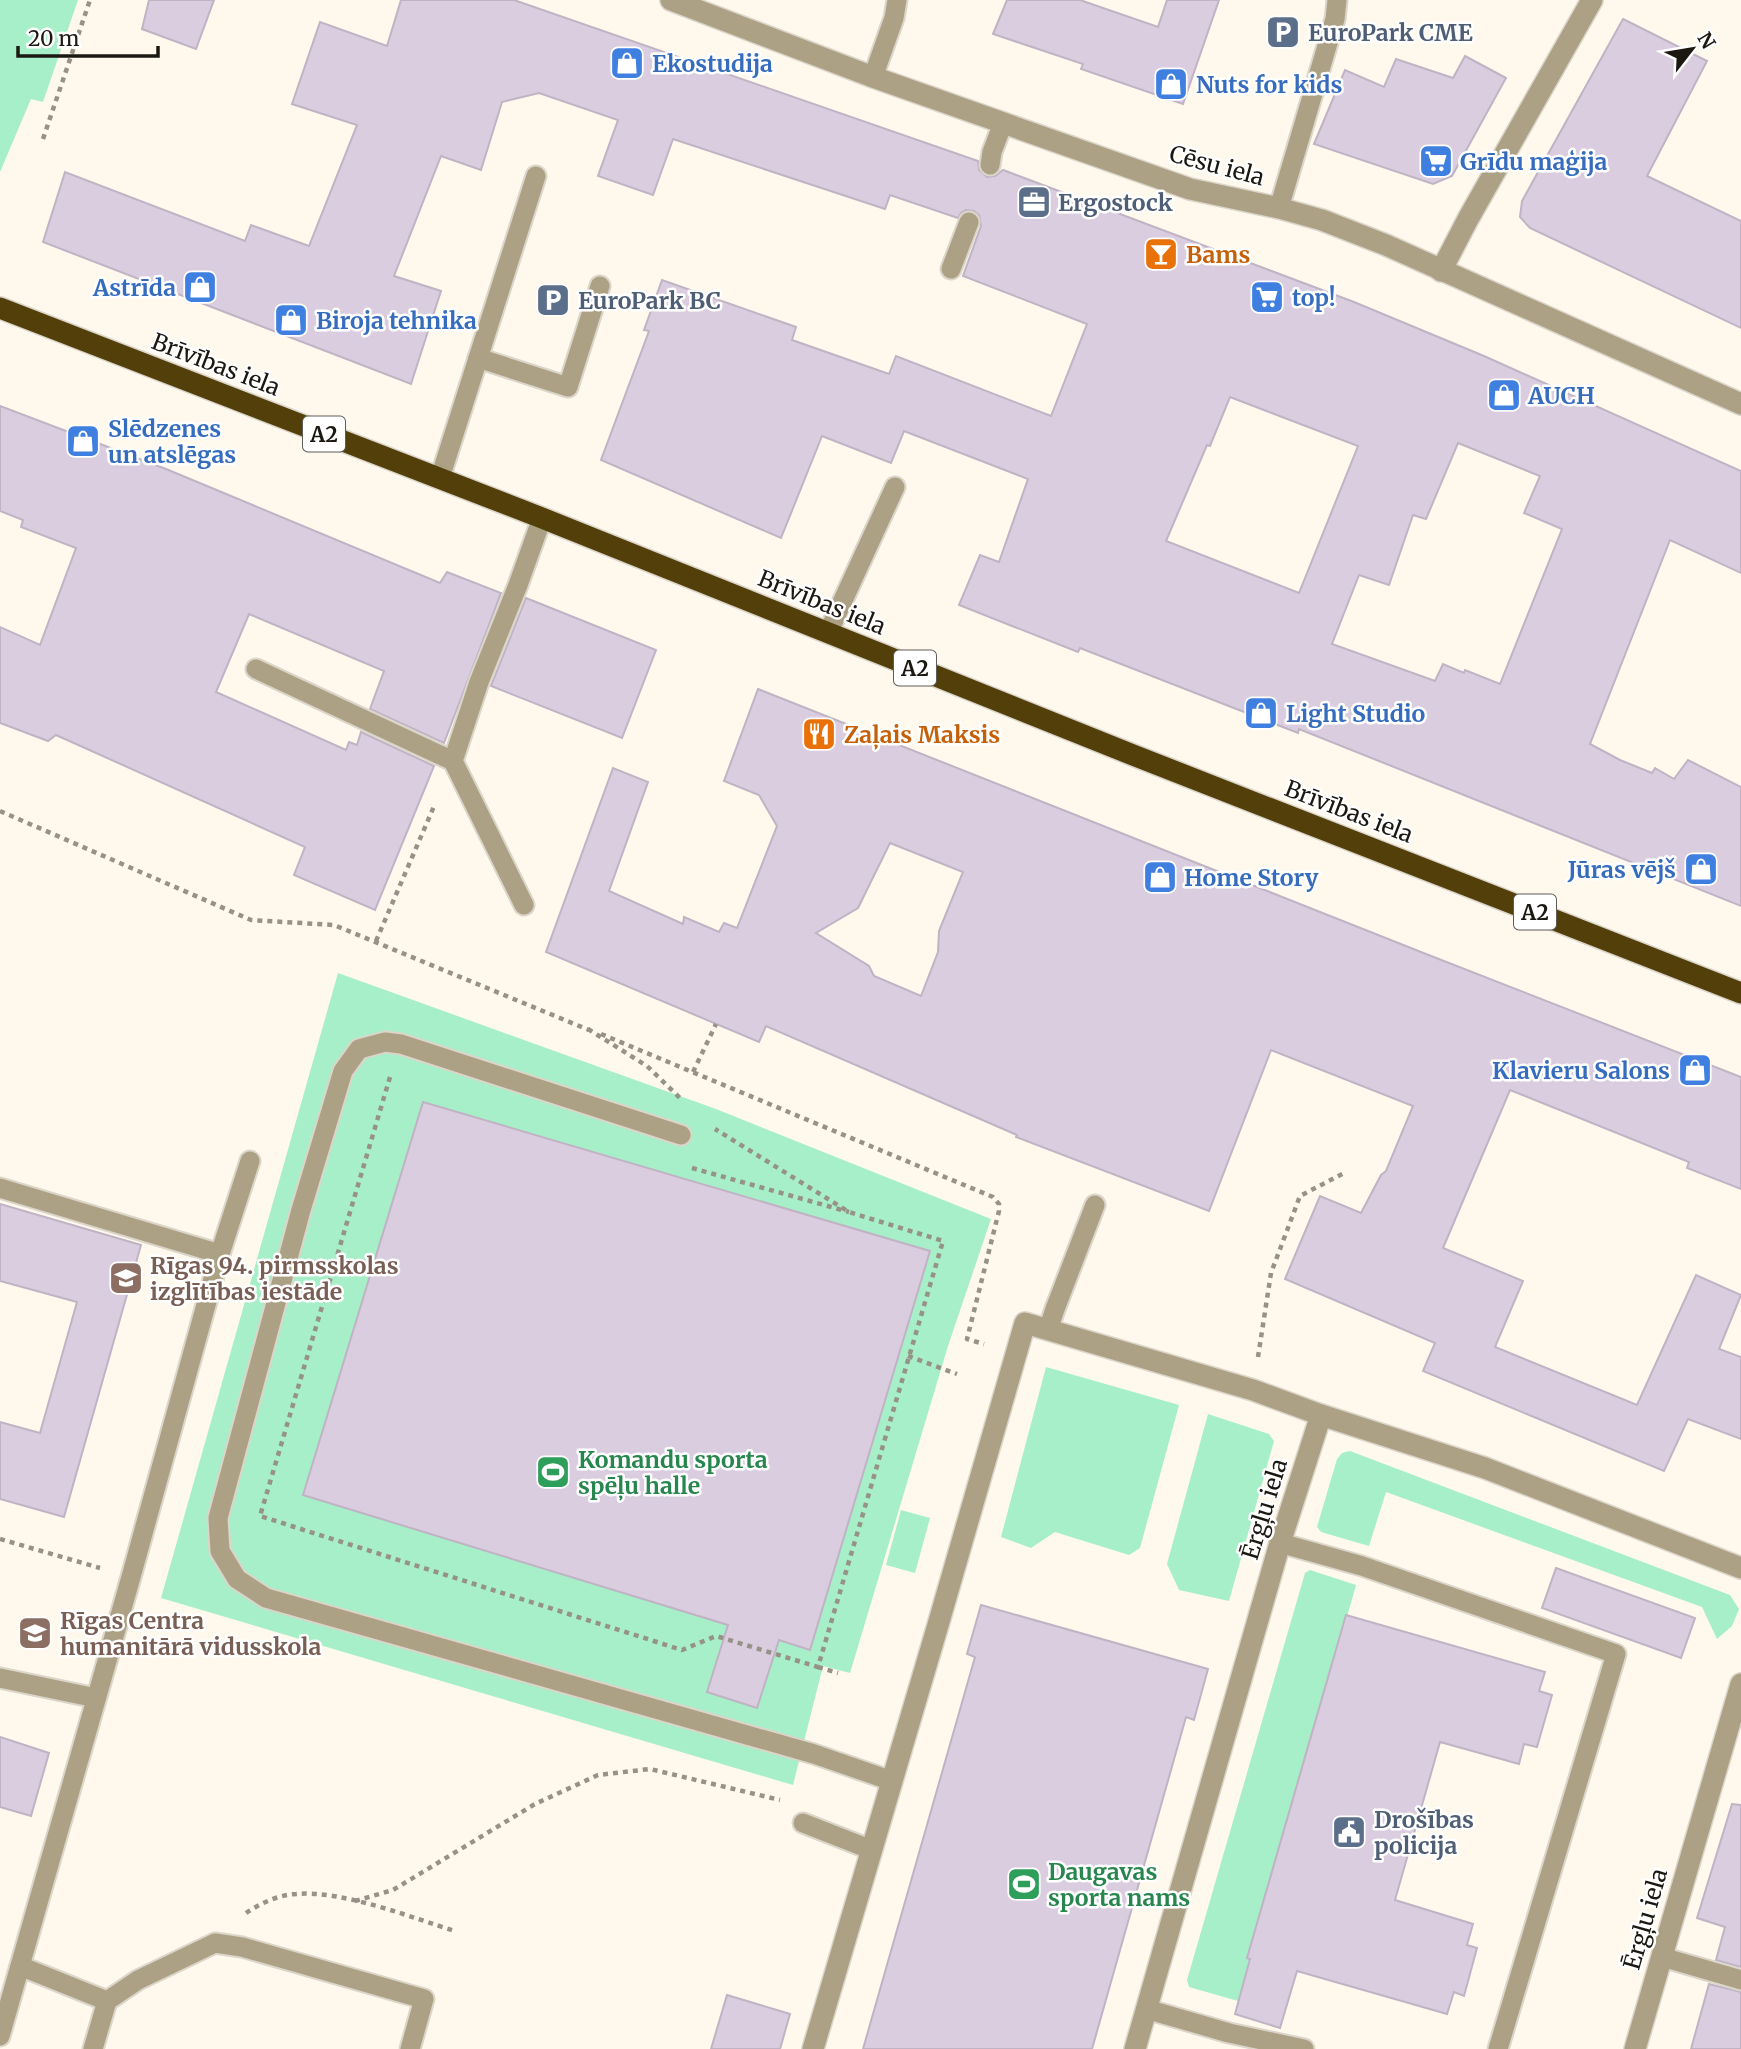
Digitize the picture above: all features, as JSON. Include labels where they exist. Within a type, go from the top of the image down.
[{"type":"highway","name":"Brīvības iela","points":[[0,308],[542,518],[1133,755],[1741,993]]},
{"type":"street","name":"Cēsu iela","points":[[671,0],[873,77],[1190,189],[1322,220],[1386,245],[1741,404]]},
{"type":"street","points":[[1441,271],[1592,0]]},
{"type":"street","points":[[813,2049],[1025,1323],[1253,1390],[1485,1468],[1741,1568]]},
{"type":"street","name":"Ērgļu iela","points":[[1135,2049],[1280,1543],[1321,1415]]},
{"type":"street","name":"Ērgļu iela","points":[[1635,2049],[1741,1684]]},
{"type":"lane","points":[[873,77],[894,18],[897,0]]},
{"type":"lane","points":[[1279,208],[1335,19],[1337,0]]},
{"type":"lane","points":[[990,165],[1003,122]]},
{"type":"lane","points":[[440,478],[536,176]]},
{"type":"lane","points":[[951,269],[969,222]]},
{"type":"lane","points":[[478,358],[568,387],[600,286]]},
{"type":"lane","points":[[828,633],[895,487]]},
{"type":"lane","points":[[453,761],[478,682],[542,518]]},
{"type":"lane","points":[[257,669],[453,761],[524,905]]},
{"type":"lane","points":[[681,1135],[401,1044],[385,1042],[359,1049],[343,1071],[302,1210],[218,1518],[220,1551],[237,1579],[266,1598],[814,1754],[892,1781]]},
{"type":"lane","points":[[0,2036],[220,1254],[250,1161]]},
{"type":"lane","points":[[0,1188],[220,1254]]},
{"type":"lane","points":[[1048,1330],[1095,1205]]},
{"type":"lane","points":[[1280,1543],[1362,1566],[1616,1654],[1498,2049]]},
{"type":"lane","points":[[0,1678],[96,1698]]},
{"type":"lane","points":[[803,1823],[872,1850]]},
{"type":"lane","points":[[93,2049],[107,2001],[138,1980],[215,1943],[242,1947],[424,1999],[410,2049]]},
{"type":"lane","points":[[1662,1957],[1741,1979]]},
{"type":"lane","points":[[20,1966],[107,2001]]},
{"type":"lane","points":[[1146,2009],[1229,2033],[1304,2049]]},
{"type":"path","points":[[43,139],[90,0]]},
{"type":"path","points":[[376,941],[453,761]]},
{"type":"path","points":[[0,811],[251,920],[334,925],[376,941],[993,1197],[999,1204],[999,1211],[967,1339]]},
{"type":"path","points":[[693,1072],[716,1024]]},
{"type":"path","points":[[588,1029],[647,1066],[687,1105]]},
{"type":"path","points":[[403,1080],[390,1076],[260,1516],[682,1650],[716,1636],[838,1673]]},
{"type":"path","points":[[707,1124],[849,1212]]},
{"type":"path","points":[[692,1167],[943,1241],[818,1667]]},
{"type":"path","points":[[1253,1390],[1271,1273],[1300,1196],[1346,1172]]},
{"type":"path","points":[[908,1356],[957,1374]]},
{"type":"path","points":[[0,1539],[131,1577]]},
{"type":"path","points":[[355,1901],[393,1890],[535,1804],[598,1775],[650,1769],[779,1800],[803,1823]]},
{"type":"path","points":[[215,1943],[243,1915],[257,1906],[296,1894],[324,1895],[355,1901],[455,1931]]},
{"type":"green space","points":[[0,0],[78,0],[43,102],[31,99],[0,172]]},
{"type":"green space","name":"Komandu sporta spēļu halle","points":[[338,973],[716,1109],[991,1219],[948,1346],[850,1673],[823,1666],[793,1785],[161,1598]]},
{"type":"green space","points":[[1046,1367],[1179,1405],[1140,1548],[1129,1555],[1055,1532],[1031,1548],[1001,1537]]},
{"type":"green space","points":[[1208,1414],[1269,1434],[1274,1441],[1229,1601],[1179,1590],[1167,1564]]},
{"type":"green space","points":[[1350,1451],[1730,1595],[1739,1609],[1732,1626],[1717,1639],[1702,1607],[1386,1492],[1369,1546],[1321,1532],[1317,1527],[1337,1459],[1342,1453]]},
{"type":"green space","points":[[901,1510],[930,1518],[915,1573],[886,1565]]},
{"type":"green space","points":[[1310,1570],[1356,1585],[1238,2001],[1189,1987],[1187,1980],[1305,1573]]},
{"type":"building","points":[[149,0],[214,0],[196,49],[142,29]]},
{"type":"building","points":[[401,0],[514,0],[978,161],[979,170],[987,177],[995,176],[1003,170],[1354,302],[1484,356],[1741,471],[1741,573],[1670,540],[1590,744],[1620,760],[1652,773],[1655,768],[1674,779],[1688,760],[1741,787],[1741,906],[1299,729],[1298,733],[1080,648],[1078,652],[959,605],[980,555],[999,562],[1028,479],[904,431],[891,463],[822,436],[781,538],[601,460],[649,331],[644,330],[662,280],[796,327],[792,340],[889,374],[896,356],[1051,416],[1087,324],[963,276],[981,226],[979,215],[974,211],[966,210],[958,218],[890,195],[885,209],[673,139],[653,195],[598,176],[618,120],[539,93],[502,102],[481,170],[441,156],[394,276],[441,291],[411,384],[43,242],[65,172],[245,241],[251,225],[309,246],[357,125],[292,104],[320,22],[387,46]],"holes":[[[1230,397],[1358,446],[1299,593],[1166,541]],[[1458,443],[1540,476],[1524,513],[1562,529],[1500,684],[1443,664],[1435,681],[1332,644],[1359,575],[1389,585],[1413,515],[1426,519]]]},
{"type":"building","points":[[1007,0],[1080,0],[1158,27],[1167,0],[1219,0],[1183,104],[1081,69],[1083,64],[993,34]]},
{"type":"building","points":[[1623,19],[1707,61],[1647,176],[1741,221],[1741,328],[1530,228],[1520,217],[1522,201]]},
{"type":"building","points":[[1465,56],[1506,78],[1452,176],[1433,184],[1314,144],[1345,70],[1384,87],[1396,59],[1453,78]]},
{"type":"building","points":[[0,406],[166,469],[440,583],[447,572],[501,593],[444,743],[370,709],[384,671],[249,614],[216,692],[346,750],[349,742],[357,745],[361,732],[434,766],[375,910],[294,875],[305,847],[56,735],[48,741],[0,723],[0,627],[40,645],[76,548],[21,527],[23,520],[0,511]]},
{"type":"building","points":[[526,598],[656,650],[622,738],[491,686]]},
{"type":"building","points":[[758,689],[1741,1077],[1741,1189],[1687,1168],[1689,1162],[1510,1090],[1443,1248],[1523,1281],[1495,1347],[1637,1405],[1696,1275],[1741,1295],[1719,1349],[1741,1357],[1741,1439],[1688,1419],[1664,1471],[1423,1371],[1435,1343],[1285,1279],[1320,1196],[1361,1213],[1381,1175],[1386,1171],[1413,1106],[1271,1050],[1209,1211],[1016,1137],[1017,1135],[766,1026],[759,1042],[546,952],[613,768],[648,782],[609,891],[683,924],[684,917],[719,932],[724,923],[737,928],[777,826],[759,795],[724,781]],"holes":[[[890,843],[963,872],[939,931],[938,952],[921,996],[874,976],[869,966],[816,933],[858,908]]]},
{"type":"building","points":[[423,1102],[930,1251],[810,1650],[779,1640],[757,1708],[707,1692],[728,1625],[303,1495]]},
{"type":"building","points":[[0,1204],[141,1245],[64,1517],[0,1499],[0,1422],[40,1433],[77,1302],[0,1281]]},
{"type":"building","points":[[1556,1568],[1695,1618],[1681,1658],[1542,1608]]},
{"type":"building","name":"Daugavas sporta nams","points":[[981,1605],[1208,1669],[1194,1720],[1186,1717],[1092,2049],[863,2049],[975,1657],[967,1654]]},
{"type":"building","name":"Drošības policija","points":[[1346,1615],[1545,1672],[1539,1691],[1552,1695],[1537,1747],[1524,1744],[1519,1764],[1440,1742],[1395,1900],[1473,1924],[1467,1945],[1477,1948],[1464,1996],[1454,1992],[1447,2014],[1297,1971],[1280,2028],[1235,2014],[1250,1959],[1247,1958]]},
{"type":"building","points":[[0,1737],[49,1753],[31,1816],[0,1807]]},
{"type":"building","points":[[1732,1804],[1741,1805],[1741,1967],[1716,1960],[1725,1927],[1697,1918]]},
{"type":"building","points":[[1709,1984],[1741,1992],[1741,2049],[1691,2049]]},
{"type":"building","points":[[727,1995],[790,2014],[780,2049],[711,2049]]},
{"type":"place","name":"EuroPark CME","points":[[1283,32]]},
{"type":"place","name":"Ekostudija","points":[[627,63]]},
{"type":"place","name":"Nuts for kids","points":[[1171,84]]},
{"type":"place","name":"Grīdu maģija","points":[[1436,161]]},
{"type":"place","name":"Ergostock","points":[[1034,202]]},
{"type":"place","name":"Bams","points":[[1161,254]]},
{"type":"place","name":"Astrīda","points":[[200,287]]},
{"type":"place","name":"top!","points":[[1267,297]]},
{"type":"place","name":"EuroPark BC","points":[[553,300]]},
{"type":"place","name":"Biroja tehnika","points":[[291,320]]},
{"type":"place","name":"AUCH","points":[[1504,395]]},
{"type":"place","name":"Slēdzenes un atslēgas","points":[[83,441]]},
{"type":"place","name":"Light Studio","points":[[1261,713]]},
{"type":"place","name":"Zaļais Maksis","points":[[819,734]]},
{"type":"place","name":"Jūras vējš","points":[[1701,869]]},
{"type":"place","name":"Home Story","points":[[1160,877]]},
{"type":"place","name":"Klavieru Salons","points":[[1695,1070]]},
{"type":"place","name":"Rīgas 94. pirmsskolas izglītības iestāde","points":[[126,1278]]},
{"type":"place","name":"Komandu sporta spēļu halle","points":[[553,1472]]},
{"type":"place","name":"Rīgas Centra humanitārā vidusskola","points":[[35,1633]]},
{"type":"place","name":"Drošības policija","points":[[1349,1832]]},
{"type":"place","name":"Daugavas sporta nams","points":[[1024,1884]]}]
